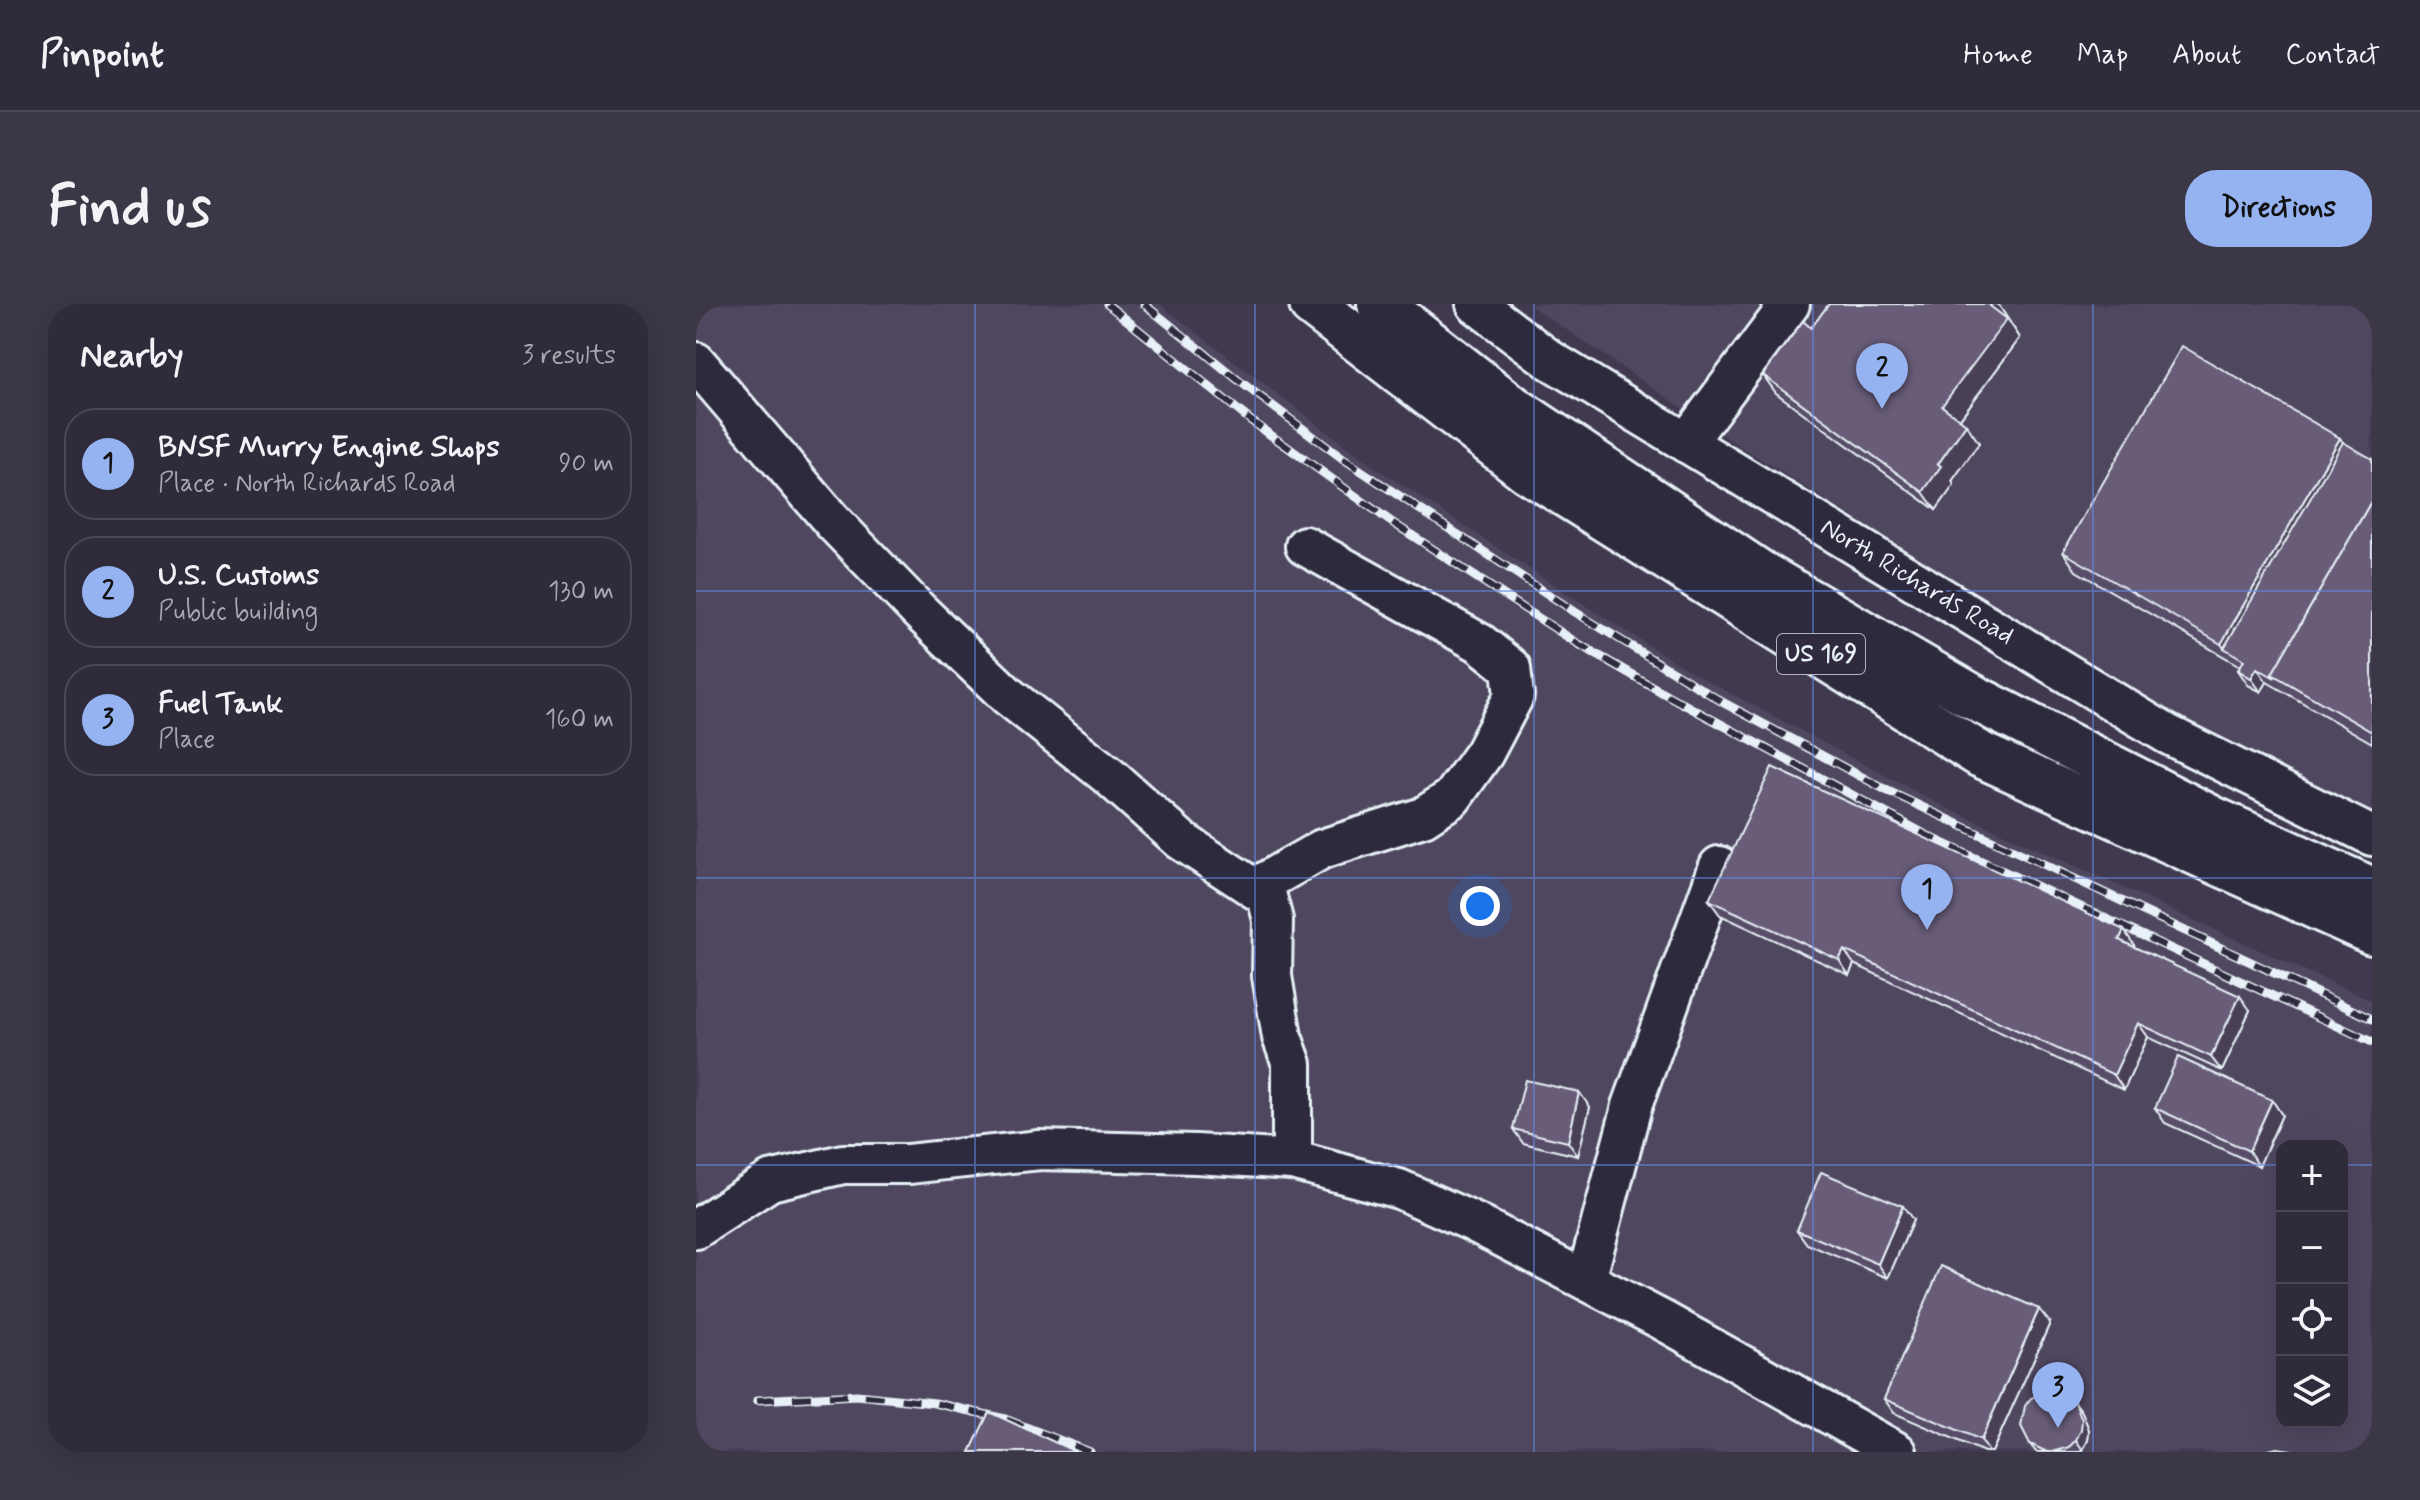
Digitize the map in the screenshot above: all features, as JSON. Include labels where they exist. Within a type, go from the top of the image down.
[{"type":"highway","name":"US 169","points":[[1312,304],[1527,470],[1981,755],[2372,932]]},
{"type":"highway","name":"US 169","points":[[1380,304],[1513,408],[1760,573],[1973,697],[2215,820],[2372,890]]},
{"type":"street","name":"North Richards Road","points":[[1476,304],[1550,360],[2167,734],[2372,836]]},
{"type":"street","points":[[1686,443],[1790,304]]},
{"type":"street","points":[[696,362],[833,522],[918,610],[1008,696],[1110,777],[1182,841],[1267,897],[1273,920],[1272,976],[1282,1037],[1292,1064],[1292,1160]]},
{"type":"street","points":[[1254,888],[1322,849],[1423,817],[1452,798],[1484,753],[1514,696],[1511,668],[1480,643],[1305,546]]},
{"type":"street","points":[[1586,1280],[1632,1106],[1719,866]]},
{"type":"street","points":[[696,1229],[770,1181],[843,1164],[908,1164],[1040,1150],[1182,1153],[1292,1160],[1399,1189],[1473,1222],[1676,1328],[1897,1452]]},
{"type":"shaded area","points":[[696,304],[1159,304],[1370,464],[1696,675],[1941,805],[2372,1001],[2372,1452],[696,1452]]},
{"type":"shaded area","points":[[1528,304],[2372,304],[2372,817],[2161,710],[1730,440]]},
{"type":"building","points":[[1829,304],[1991,304],[2007,319],[1942,406],[1966,424],[1923,492],[1763,375],[1803,321],[1811,328]]},
{"type":"building","points":[[2182,346],[2340,438],[2221,644],[2063,552]]},
{"type":"building","points":[[2343,442],[2372,459],[2372,500],[2272,674],[2275,678],[2257,668],[2251,678],[2238,670],[2244,660],[2224,648]]},
{"type":"building","points":[[2372,500],[2372,732],[2272,674]]},
{"type":"building","points":[[1772,767],[2124,930],[2119,940],[2240,996],[2211,1057],[2138,1023],[2114,1075],[1844,950],[1839,960],[1709,900]]},
{"type":"building","points":[[2178,1057],[2272,1100],[2249,1151],[2155,1108]]},
{"type":"building","points":[[1525,1080],[1579,1092],[1568,1142],[1513,1129]]},
{"type":"building","points":[[1821,1172],[1903,1206],[1878,1264],[1797,1230]]},
{"type":"building","points":[[1941,1266],[2039,1309],[1981,1440],[1884,1399]]},
{"type":"building","points":[[2049,1391],[2068,1396],[2075,1402],[2082,1420],[2076,1440],[2069,1447],[2052,1452],[2030,1444],[2021,1426],[2025,1406],[2031,1398]]},
{"type":"building","points":[[989,1412],[1076,1452],[970,1452]]},
{"type":"building","points":[[2277,1448],[2291,1450],[2294,1452],[2261,1452]]},
{"type":"railway","points":[[1107,304],[1250,420],[1390,521],[1577,643],[1930,837],[2372,1042]]},
{"type":"railway","points":[[1144,304],[1342,458],[1575,612],[1724,703],[1888,791],[2372,1019]]},
{"type":"railway","points":[[757,1400],[857,1395],[935,1403],[1005,1419],[1090,1452]]},
{"type":"place","name":"U.S. Customs","points":[[1882,409]]},
{"type":"place","name":"BNSF Murry Engine Shops","points":[[1927,930]]},
{"type":"place","name":"Fuel Tank","points":[[2058,1428]]}]
